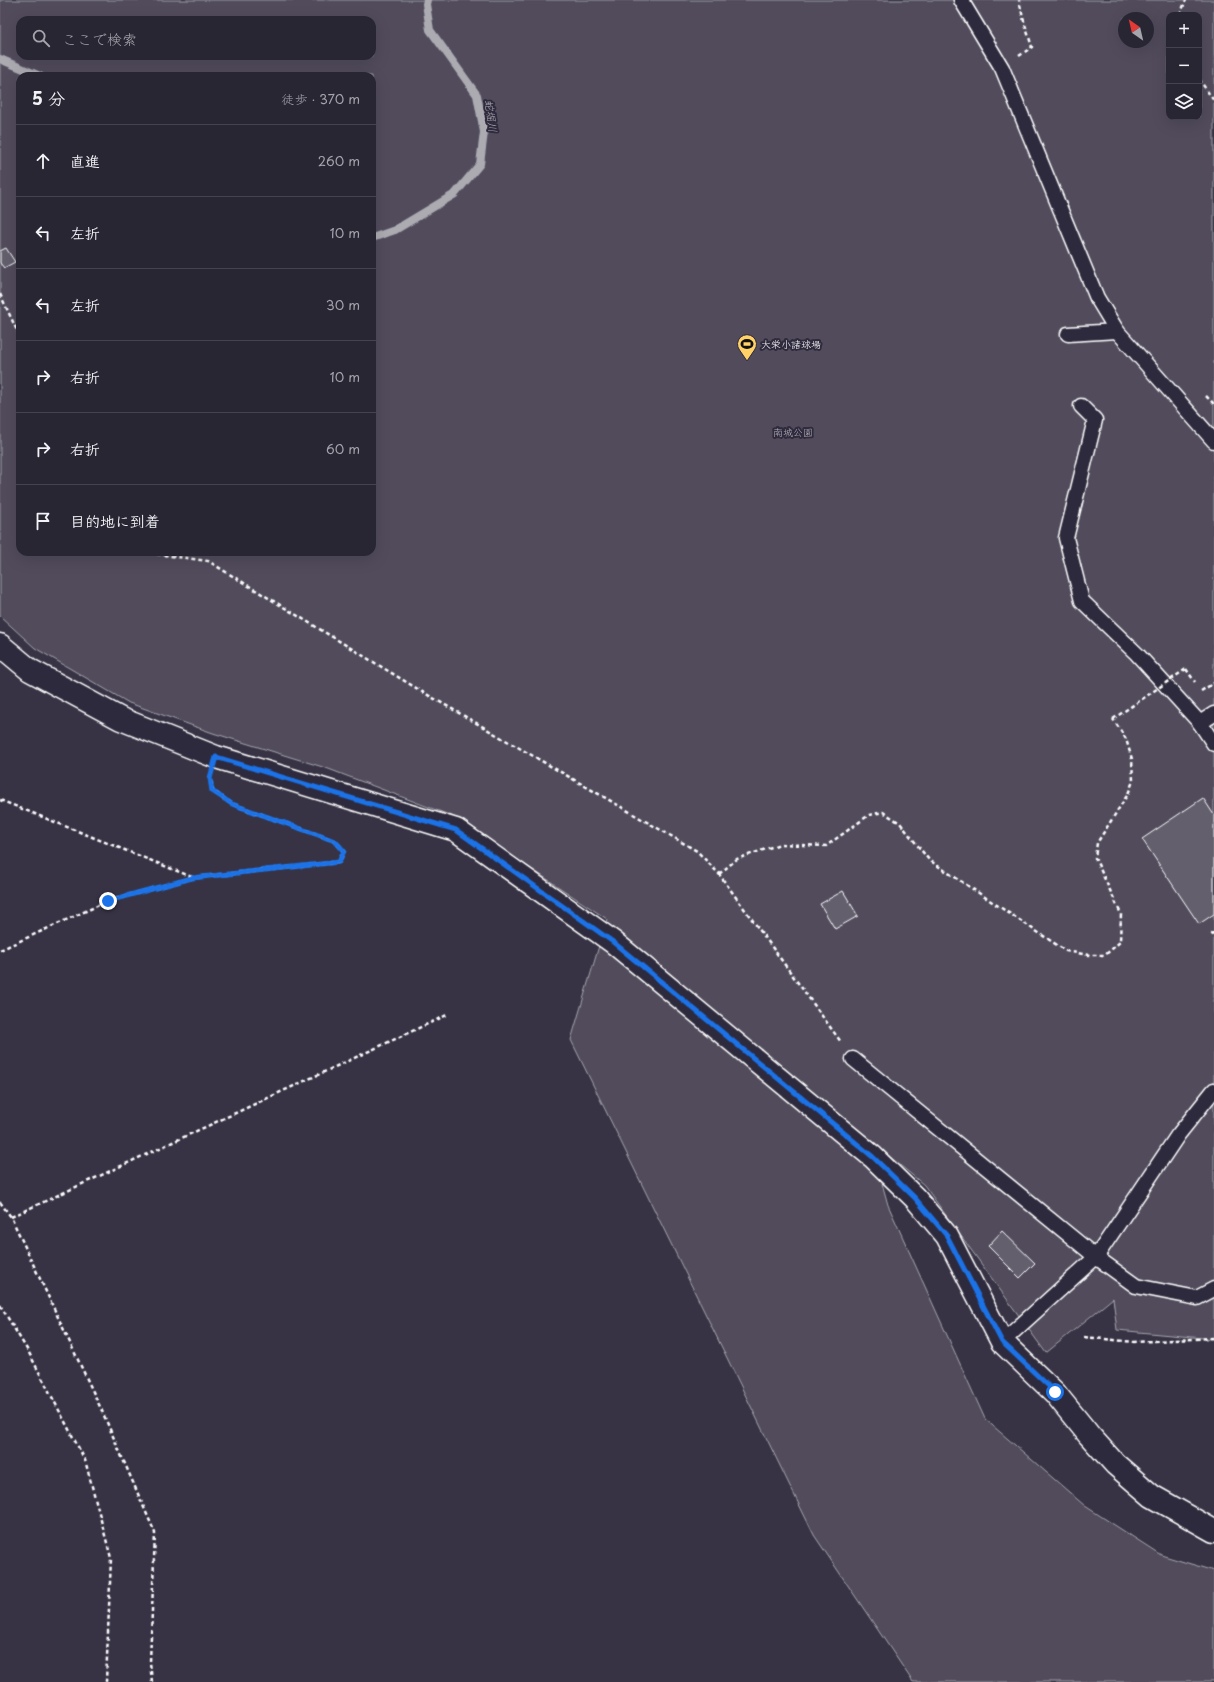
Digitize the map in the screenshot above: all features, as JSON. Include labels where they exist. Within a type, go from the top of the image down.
[{"type":"street","points":[[0,644],[30,670],[121,719],[216,757],[456,830],[613,942],[873,1157],[915,1198],[947,1236],[1002,1342],[1055,1392],[1089,1435],[1115,1464],[1152,1496],[1214,1531]]},
{"type":"lane","points":[[961,0],[1002,68],[1097,298],[1117,331],[1214,441]]},
{"type":"lane","points":[[1068,334],[1117,331]]},
{"type":"lane","points":[[1080,406],[1095,420],[1066,538],[1082,601],[1137,654],[1200,723],[1214,744]]},
{"type":"lane","points":[[1200,723],[1214,714]]},
{"type":"lane","points":[[853,1059],[1096,1257],[1136,1286],[1197,1298],[1214,1289]]},
{"type":"lane","points":[[1002,1342],[1096,1257],[1178,1135],[1214,1090]]},
{"type":"path","points":[[1002,68],[1032,47],[1019,0]]},
{"type":"path","points":[[1181,12],[1186,0]]},
{"type":"path","points":[[1202,83],[1214,101]]},
{"type":"path","points":[[0,294],[16,328]]},
{"type":"path","points":[[171,556],[208,561],[421,691],[697,851],[719,874],[853,1059]]},
{"type":"path","points":[[719,874],[737,859],[780,844],[826,846],[869,815],[883,812],[900,823],[928,860],[1066,951],[1089,955],[1105,955],[1120,942],[1121,914],[1095,858],[1097,843],[1128,794],[1133,781],[1132,759],[1126,739],[1114,719],[1186,669],[1202,692],[1214,683]]},
{"type":"path","points":[[0,950],[108,901],[192,878],[339,862],[344,851],[335,841],[232,804],[212,791],[210,778],[216,757]]},
{"type":"path","points":[[0,800],[192,878]]},
{"type":"path","points":[[1214,933],[1212,934],[1214,936]]},
{"type":"path","points":[[11,1217],[448,1015]]},
{"type":"path","points":[[0,1202],[11,1217],[102,1411],[155,1533],[150,1662],[152,1682]]},
{"type":"path","points":[[0,1305],[28,1351],[85,1460],[111,1558],[106,1682]]},
{"type":"path","points":[[1084,1337],[1134,1342],[1214,1338]]},
{"type":"green space","name":"南城公園","points":[[0,0],[1214,0],[1214,1339],[1117,1330],[1113,1298],[1046,1353],[924,1185],[870,1140],[888,1205],[985,1419],[1085,1506],[1161,1555],[1214,1571],[1214,1682],[913,1682],[814,1535],[571,1040],[607,919],[452,816],[326,768],[213,733],[129,703],[35,648],[0,616]]},
{"type":"building","points":[[6,248],[15,262],[4,268],[0,263],[0,251]]},
{"type":"building","points":[[1203,798],[1214,815],[1214,914],[1199,924],[1142,839]]},
{"type":"building","points":[[843,891],[858,916],[835,929],[820,904]]},
{"type":"building","points":[[1002,1231],[1035,1263],[1020,1278],[988,1246]]},
{"type":"waterway","name":"蛇堀川","points":[[376,237],[395,230],[455,194],[480,164],[484,132],[477,95],[430,30],[426,4],[427,0]]},
{"type":"waterway","name":"蛇堀川","points":[[0,59],[31,72]]},
{"type":"place","name":"大栄小諸球場","points":[[747,361]]},
{"type":"route","points":[[108,901],[192,878],[339,862],[344,851],[335,841],[232,804],[212,791],[210,778],[216,757],[456,830],[613,942],[873,1157],[915,1198],[947,1236],[1002,1342],[1055,1392]]}]
